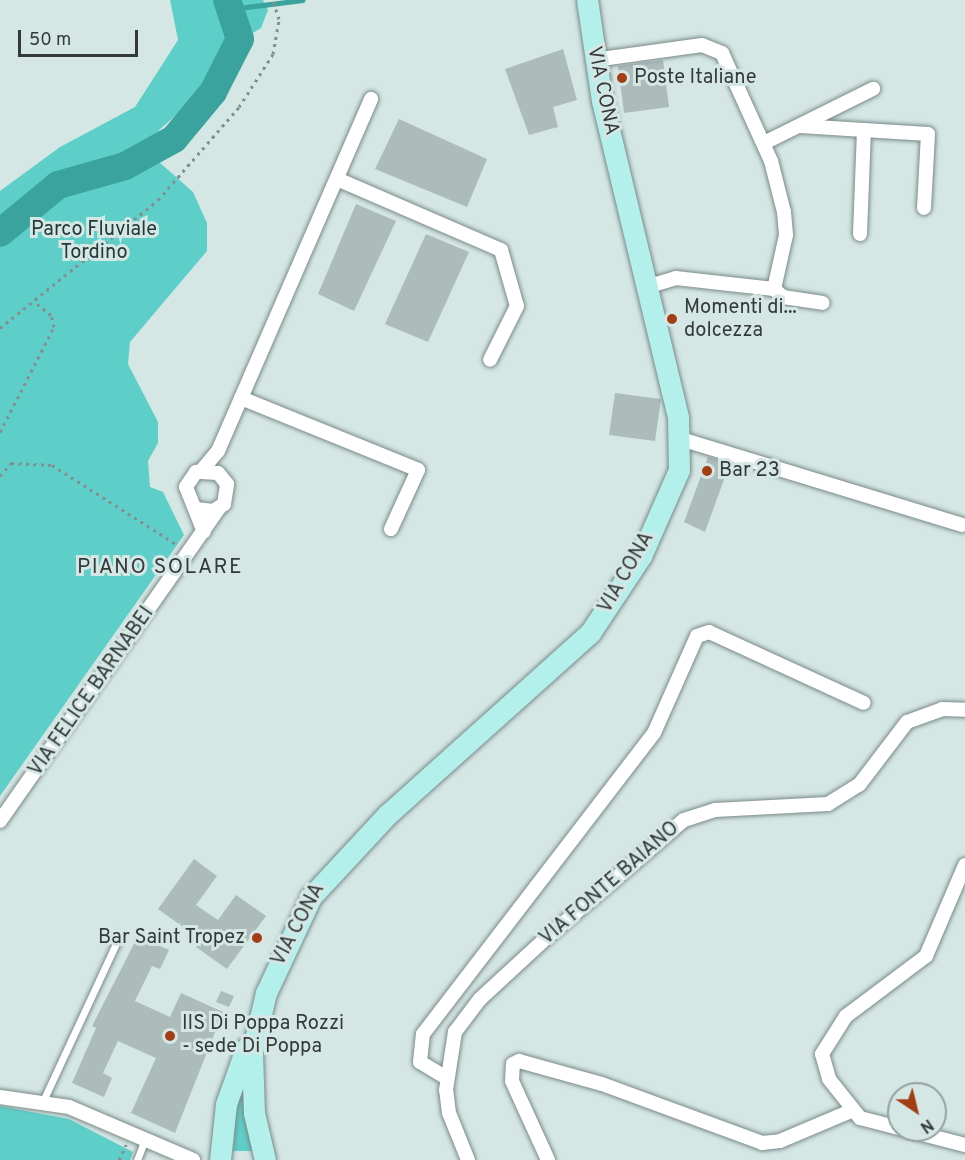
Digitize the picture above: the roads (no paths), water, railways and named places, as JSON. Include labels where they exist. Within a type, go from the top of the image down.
[{"type":"main road","name":"VIA CONA","points":[[220,1160],[234,1076],[257,1026],[278,961],[327,875],[604,616],[640,556],[676,481],[681,439],[593,53],[587,0]]},
{"type":"main road","name":"VIA CONA","points":[[257,1026],[250,1081],[265,1160]]},
{"type":"street","points":[[593,53],[713,47],[726,60],[764,143],[786,227],[774,289]]},
{"type":"street","points":[[764,143],[873,89]]},
{"type":"street","points":[[204,532],[186,488],[218,451],[371,99]]},
{"type":"street","points":[[800,126],[928,134],[924,208]]},
{"type":"street","points":[[860,234],[864,130]]},
{"type":"street","points":[[337,179],[501,250],[517,306],[490,360]]},
{"type":"street","points":[[646,287],[676,278],[774,289],[783,297],[823,303]]},
{"type":"street","points":[[242,398],[418,471],[392,529]]},
{"type":"street","points":[[681,439],[962,525]]},
{"type":"street","points":[[196,509],[219,508],[228,491],[218,473],[218,451]]},
{"type":"street","points":[[202,470],[218,473]]},
{"type":"street","name":"VIA FELICE BARNABEI","points":[[0,821],[191,552],[219,508]]},
{"type":"street","points":[[446,1077],[420,1062],[423,1034],[654,733],[697,636],[710,632],[864,703]]},
{"type":"street","name":"VIA FONTE BAIANO","points":[[468,1160],[449,1113],[446,1077],[455,1032],[480,999],[684,820],[715,810],[828,804],[859,785],[907,722],[942,709],[965,710]]},
{"type":"street","points":[[965,865],[926,956],[846,1016],[822,1054],[829,1079],[851,1111],[886,1128],[965,1145]]},
{"type":"street","points":[[548,1160],[512,1081],[513,1064],[519,1061],[602,1084],[762,1143],[780,1141],[851,1111]]},
{"type":"street","points":[[0,1097],[69,1107],[149,1145],[193,1160]]},
{"type":"street","points":[[149,1145],[172,1160]]},
{"type":"lane","points":[[42,1103],[118,937]]},
{"type":"lane","points":[[137,1160],[149,1145]]},
{"type":"waterway","points":[[0,233],[58,185],[125,166],[174,139],[213,92],[240,39],[227,0]]},
{"type":"waterway","points":[[231,9],[302,0]]},
{"type":"place","name":"Poste Italiane","points":[[622,78]]},
{"type":"place","name":"Momenti di... dolcezza","points":[[672,319]]},
{"type":"place","name":"Bar 23","points":[[707,471]]},
{"type":"place","name":"Bar Saint Tropez","points":[[257,938]]},
{"type":"place","name":"IIS Di Poppa Rozzi - sede Di Poppa","points":[[170,1036]]},
{"type":"district","name":"PIANO SOLARE","points":[[160,568]]},
{"type":"park label","name":"Parco Fluviale Tordino","points":[[94,242]]}]
